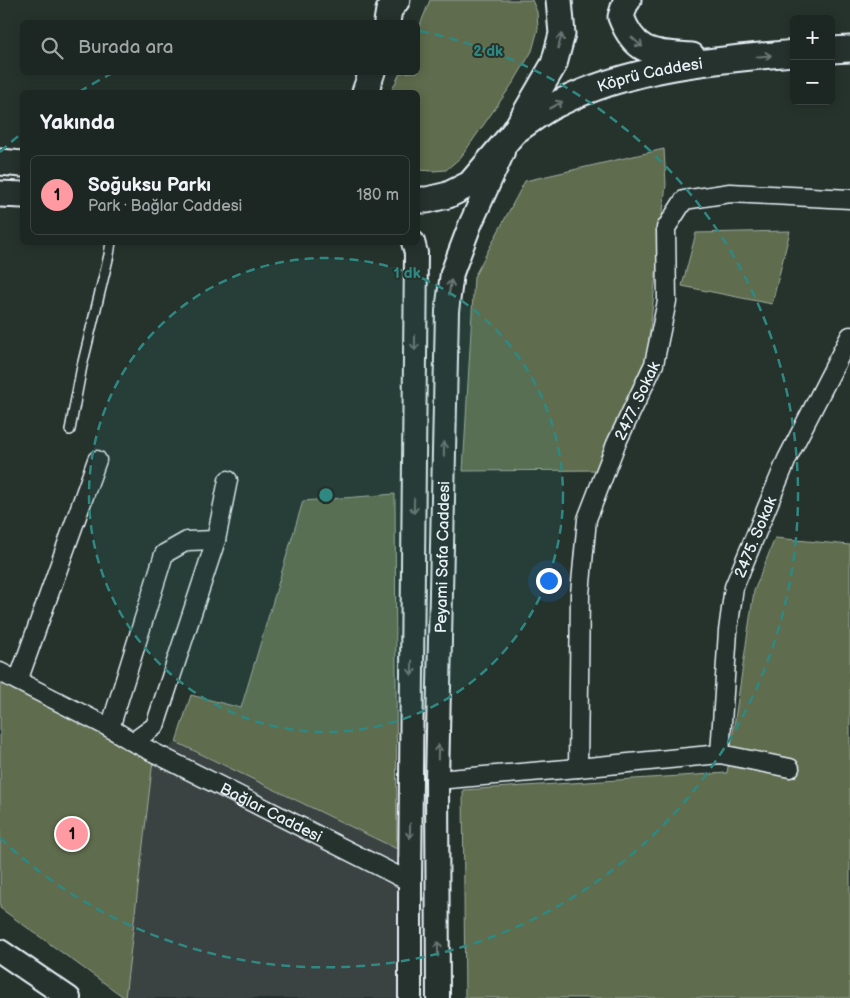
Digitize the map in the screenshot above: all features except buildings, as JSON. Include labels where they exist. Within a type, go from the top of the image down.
[{"type":"main road","points":[[420,200],[448,195],[470,184],[515,131],[554,64],[562,34],[559,0]]},
{"type":"main road","points":[[628,0],[621,17],[634,41],[647,50],[666,54],[726,59]]},
{"type":"main road","points":[[835,50],[850,49]]},
{"type":"main road","name":"Köprü Caddesi","points":[[515,131],[555,105],[593,88],[640,73],[726,59],[790,53]]},
{"type":"main road","points":[[366,90],[371,75]]},
{"type":"main road","points":[[0,162],[20,164]]},
{"type":"main road","points":[[0,194],[20,195]]},
{"type":"street","name":"Peyami Safa Caddesi","points":[[438,998],[437,780],[447,311],[452,273],[490,181],[515,131]]},
{"type":"street","name":"2477. Sokak","points":[[578,768],[580,594],[587,519],[616,444],[654,364],[667,301],[666,228],[684,200],[721,194],[850,199]]},
{"type":"street","name":"Peyami Safa Caddesi","points":[[410,998],[416,253],[414,245]]},
{"type":"street","name":"2475. Sokak","points":[[720,754],[728,632],[734,587],[787,459],[850,336]]},
{"type":"street","points":[[18,681],[97,460]]},
{"type":"street","points":[[133,742],[155,726],[216,540],[228,480]]},
{"type":"street","points":[[110,728],[164,554],[186,541],[216,540]]},
{"type":"street","name":"Bağlar Caddesi","points":[[0,672],[110,728],[133,742],[410,882]]},
{"type":"street","points":[[437,780],[720,754],[790,768]]},
{"type":"street","points":[[1,955],[66,997]]},
{"type":"lane","points":[[70,430],[82,366],[111,245]]},
{"type":"shaded area","points":[[176,742],[397,849],[400,867],[399,998],[125,998],[153,760]]},
{"type":"green space","points":[[430,0],[532,0],[537,12],[538,29],[532,51],[515,80],[461,157],[446,170],[420,170],[420,90],[392,90],[399,75],[420,75],[420,25]]},
{"type":"green space","points":[[664,149],[666,184],[647,357],[601,470],[463,471],[474,277],[525,181]]},
{"type":"green space","points":[[790,231],[772,304],[682,286],[696,233]]},
{"type":"green space","points":[[395,494],[397,849],[176,742],[191,695],[241,708],[303,501]]},
{"type":"green space","points":[[775,538],[850,545],[850,998],[465,998],[463,790],[727,773],[754,591]]},
{"type":"green space","points":[[0,682],[153,760],[125,998],[0,908]]},
{"type":"place","name":"Soğuksu Parkı","points":[[72,834]]}]
